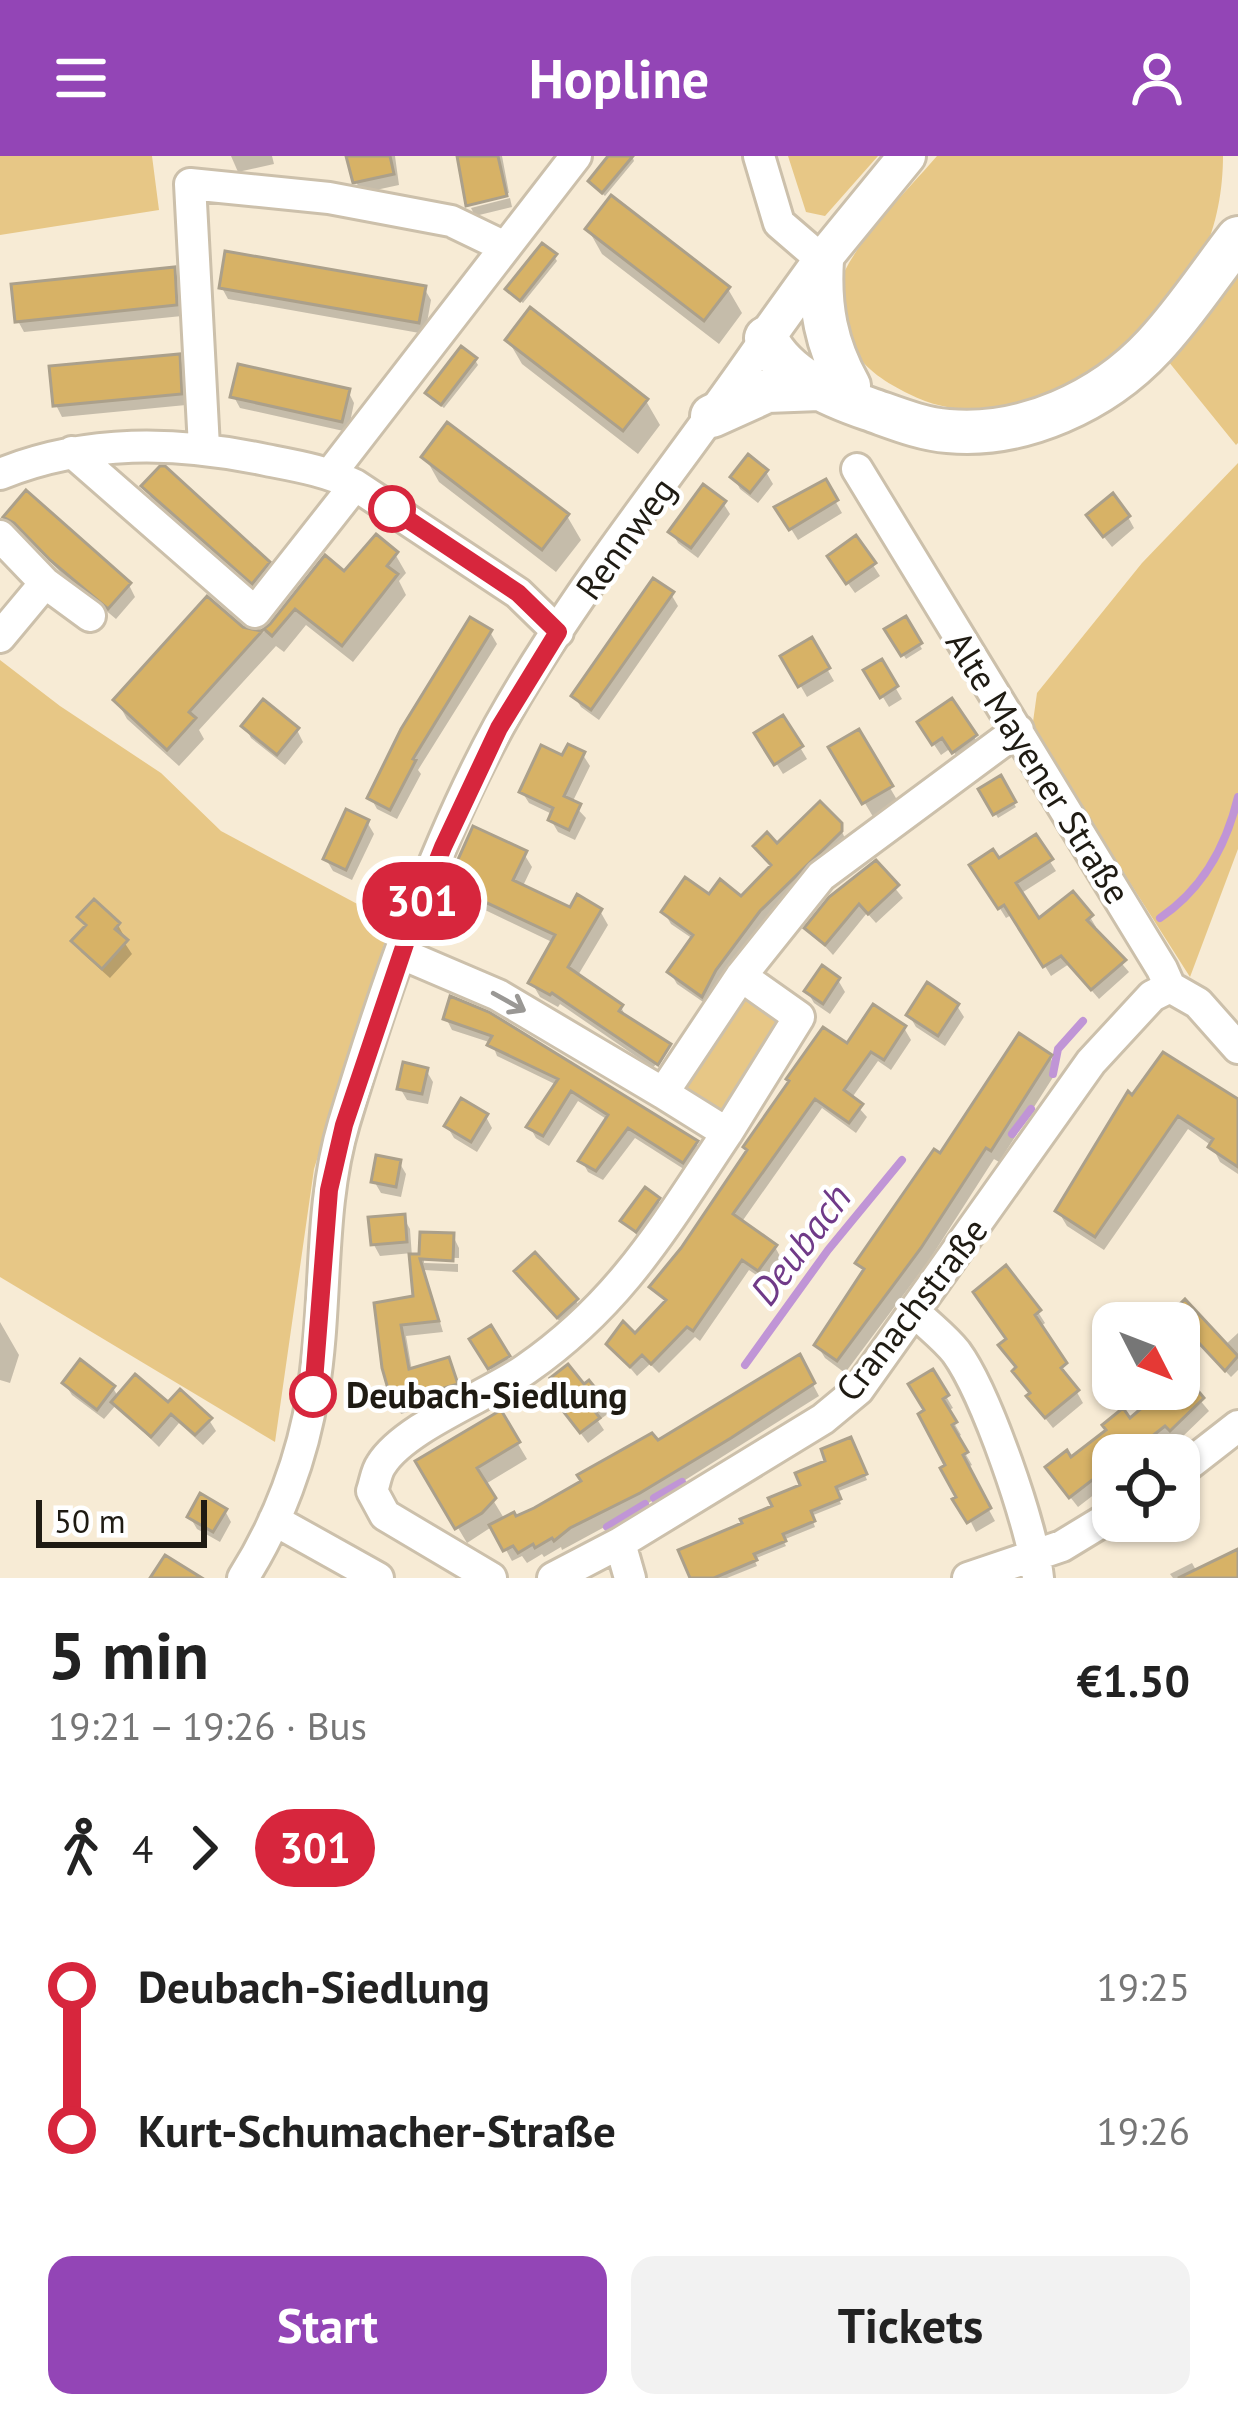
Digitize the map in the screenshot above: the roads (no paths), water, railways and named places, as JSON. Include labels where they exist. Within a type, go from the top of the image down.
[{"type":"highway","points":[[766,338],[786,365],[902,421],[947,431],[1014,426],[1065,409],[1122,375],[1150,350],[1227,252],[1238,215]]},
{"type":"highway","points":[[822,260],[819,294],[836,363],[834,388]]},
{"type":"highway","points":[[712,416],[767,392],[834,388]]},
{"type":"main road","name":"Rennweg","points":[[766,338],[822,260],[908,156]]},
{"type":"street","points":[[72,452],[255,612],[505,247],[575,156]]},
{"type":"street","points":[[759,156],[779,223],[822,260]]},
{"type":"street","points":[[204,447],[189,170],[452,221],[505,247]]},
{"type":"street","name":"Rennweg","points":[[243,1578],[274,1520],[313,1394],[332,1173],[344,1125],[443,847],[499,728],[558,632],[766,338]]},
{"type":"street","points":[[0,473],[41,457],[108,446],[204,447],[343,479],[518,593],[558,632]]},
{"type":"street","name":"Alte Mayener Straße","points":[[857,469],[1170,987],[1198,1003],[1238,1048]]},
{"type":"street","points":[[0,536],[45,583],[90,616]]},
{"type":"street","points":[[0,637],[45,583]]},
{"type":"street","points":[[663,1093],[741,976],[821,876],[1018,730]]},
{"type":"street","points":[[402,955],[498,995],[727,1133]]},
{"type":"street","points":[[491,1578],[385,1514],[372,1491],[380,1466],[397,1447],[524,1372],[584,1325],[634,1272],[799,1018],[741,976]]},
{"type":"street","name":"Cranachstraße","points":[[553,1578],[620,1543],[823,1419],[858,1390],[1091,1062],[1152,996],[1170,987]]},
{"type":"street","points":[[916,1313],[955,1351],[975,1386],[1037,1567]]},
{"type":"street","points":[[1200,1456],[1238,1426]]},
{"type":"street","points":[[274,1520],[369,1573]]},
{"type":"street","points":[[968,1578],[1037,1567],[1092,1528]]},
{"type":"street","points":[[620,1543],[629,1578]]},
{"type":"street","points":[[317,1578],[369,1573]]},
{"type":"waterway","name":"Deubach","points":[[1160,918],[1189,894],[1211,865],[1238,797]]},
{"type":"waterway","name":"Deubach","points":[[1053,1074],[1058,1049],[1083,1021]]},
{"type":"waterway","name":"Deubach","points":[[1012,1134],[1031,1109]]},
{"type":"waterway","name":"Deubach","points":[[745,1365],[828,1250],[902,1160]]},
{"type":"waterway","name":"Deubach","points":[[654,1498],[682,1482]]},
{"type":"waterway","name":"Deubach","points":[[607,1527],[645,1504]]},
{"type":"place","name":"Deubach-Siedlung","points":[[313,1394]]}]
